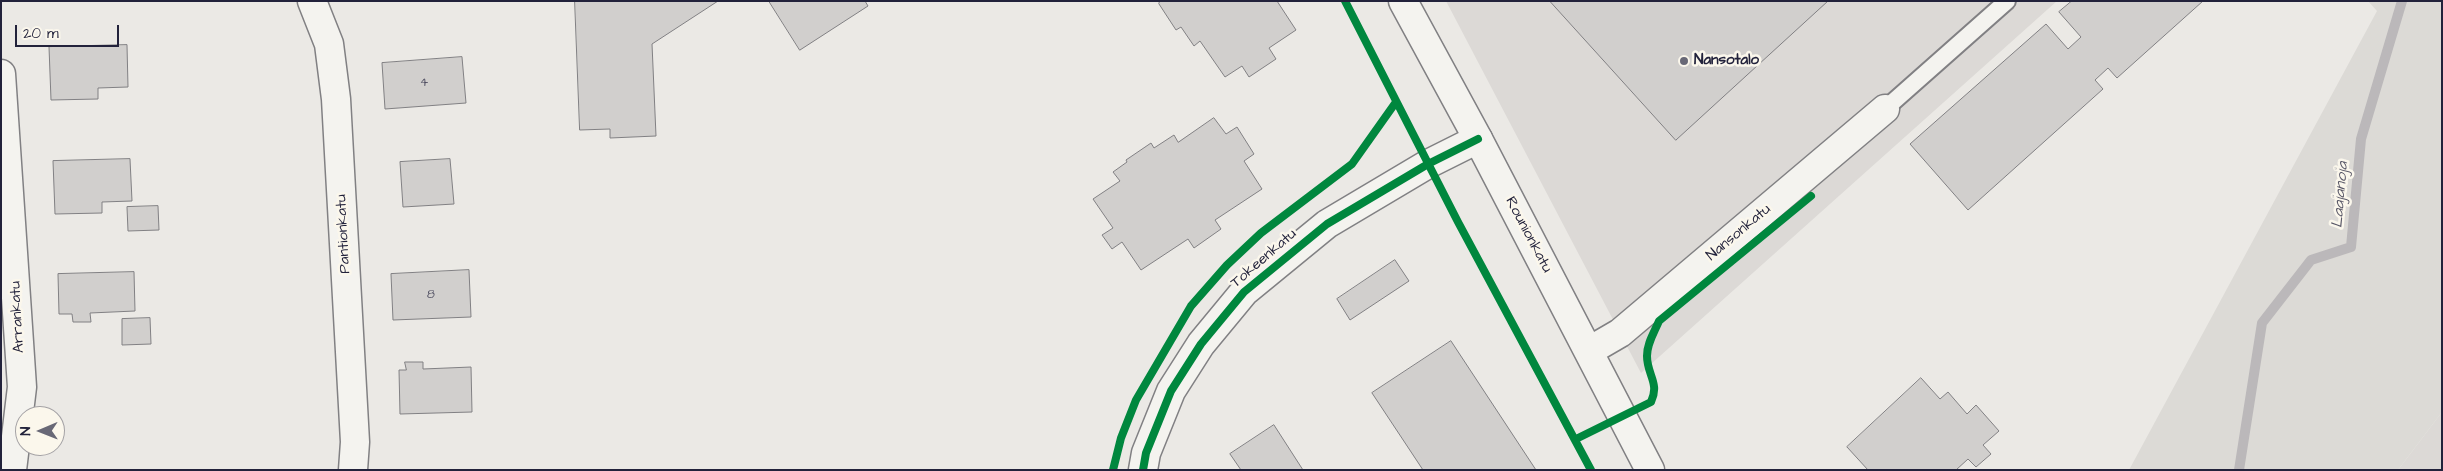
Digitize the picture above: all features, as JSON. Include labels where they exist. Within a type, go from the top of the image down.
[{"type":"street","name":"Pantionkatu","points":[[312,1],[330,44],[336,99],[355,442],[353,470]]},
{"type":"street","name":"Rounionkatu","points":[[1403,1],[1478,139],[1650,470]]},
{"type":"street","name":"Arrankatu","points":[[1,74],[22,386],[12,470]]},
{"type":"street","name":"Nansonkatu","points":[[1589,351],[1620,333],[1886,109]]},
{"type":"street","name":"Tokeenkatu","points":[[1143,470],[1146,452],[1171,391],[1201,344],[1244,292],[1327,224],[1428,164],[1478,139]]},
{"type":"street","points":[[1,469],[6,470]]},
{"type":"lane","points":[[1886,109],[2007,1]]},
{"type":"shaded area","points":[[1446,1],[2057,1],[1641,373]]},
{"type":"shaded area","points":[[2368,1],[2442,1],[2442,412],[2398,470],[2129,470],[2377,11]]},
{"type":"shaded area","points":[[2442,412],[2442,470],[2398,470]]},
{"type":"building","points":[[575,1],[718,1],[652,44],[656,136],[610,138],[610,129],[580,130]]},
{"type":"building","points":[[769,1],[865,1],[868,6],[800,50]]},
{"type":"building","points":[[1160,1],[1277,1],[1296,30],[1269,48],[1276,59],[1249,77],[1242,66],[1225,77],[1200,41],[1194,46],[1181,27],[1176,30],[1159,4]]},
{"type":"building","name":"Nansotalo","points":[[1550,1],[1828,1],[1676,140]]},
{"type":"building","points":[[2072,1],[2203,1],[2117,78],[2108,68],[2095,80],[2103,89],[1968,210],[1910,144],[2046,24],[2068,49],[2081,37],[2059,12]]},
{"type":"building","points":[[127,45],[128,87],[98,88],[98,99],[51,100],[49,47]]},
{"type":"building","points":[[462,57],[466,103],[385,109],[382,63]]},
{"type":"building","points":[[1214,118],[1226,134],[1237,127],[1254,154],[1244,161],[1262,189],[1215,220],[1221,229],[1194,248],[1188,239],[1141,270],[1122,242],[1112,249],[1102,235],[1113,228],[1093,199],[1120,181],[1113,172],[1127,162],[1126,160],[1151,143],[1154,148],[1174,135],[1178,142]]},
{"type":"building","points":[[130,159],[132,201],[102,202],[102,213],[55,214],[53,161]]},
{"type":"building","points":[[450,159],[454,204],[403,207],[400,162]]},
{"type":"building","points":[[158,206],[159,230],[128,231],[127,207]]},
{"type":"building","points":[[1395,260],[1409,281],[1350,320],[1337,299]]},
{"type":"building","points":[[469,270],[471,317],[393,320],[391,274]]},
{"type":"building","points":[[134,272],[135,311],[90,313],[91,322],[73,322],[72,314],[59,314],[58,274]]},
{"type":"building","points":[[150,318],[151,344],[122,345],[122,319]]},
{"type":"building","points":[[1451,341],[1536,470],[1423,470],[1372,393]]},
{"type":"building","points":[[405,362],[423,362],[423,369],[471,367],[472,412],[400,414],[399,370],[406,370]]},
{"type":"building","points":[[1921,378],[1940,399],[1948,392],[1967,414],[1976,405],[1999,431],[1983,445],[1991,454],[1976,467],[1968,459],[1956,470],[1868,470],[1847,447]]},
{"type":"building","points":[[1274,425],[1303,470],[1241,470],[1230,454]]},
{"type":"waterway","name":"Laajanoja","points":[[2239,470],[2262,323],[2311,260],[2351,247],[2361,139],[2402,1]]},
{"type":"cycle path","points":[[1345,1],[1458,222],[1591,470]]},
{"type":"cycle path","points":[[1113,470],[1121,438],[1136,400],[1191,306],[1227,265],[1261,233],[1352,164],[1396,102]]},
{"type":"cycle path","points":[[1143,470],[1146,453],[1171,391],[1201,344],[1244,292],[1327,224],[1428,164],[1478,139]]},
{"type":"cycle path","points":[[1576,439],[1651,402],[1654,384],[1648,363],[1647,351],[1659,321],[1811,196]]},
{"type":"place","name":"Nansotalo","points":[[1684,61]]}]
